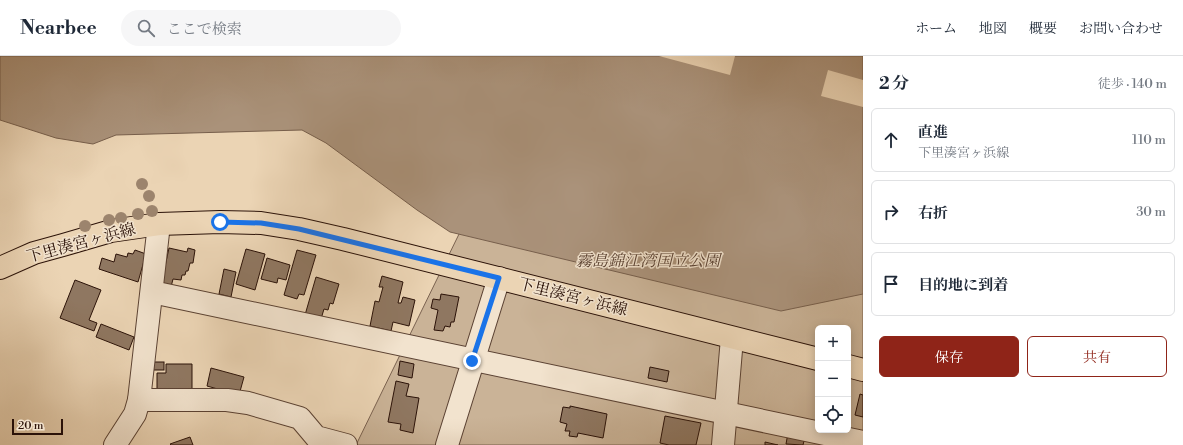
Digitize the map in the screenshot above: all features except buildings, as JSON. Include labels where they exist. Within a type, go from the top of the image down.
[{"type":"main road","name":"下里湊宮ヶ浜線","points":[[0,268],[34,253],[111,231],[159,224],[220,222],[261,223],[343,239],[815,358]]},
{"type":"main road","points":[[851,367],[863,370]]},
{"type":"street","points":[[115,445],[136,414],[139,400],[159,224]]},
{"type":"street","points":[[446,445],[499,278]]},
{"type":"street","points":[[152,292],[472,361],[863,442]]},
{"type":"street","points":[[722,445],[732,338]]},
{"type":"street","points":[[139,400],[227,400],[248,403],[300,418],[316,437],[346,445]]},
{"type":"green space","name":"霧島錦江湾国立公園","points":[[546,56],[863,56],[863,445],[356,445]]},
{"type":"shaded area","points":[[0,56],[863,56],[863,294],[781,311],[450,232],[417,210],[326,143],[302,130],[116,135],[93,144],[56,138],[0,120]]},
{"type":"pier","points":[[659,56],[735,56],[730,75]]},
{"type":"pier","points":[[828,70],[863,80],[863,107],[821,96]]},
{"type":"route","points":[[220,222],[261,223],[299,229],[499,278],[472,361]]}]
